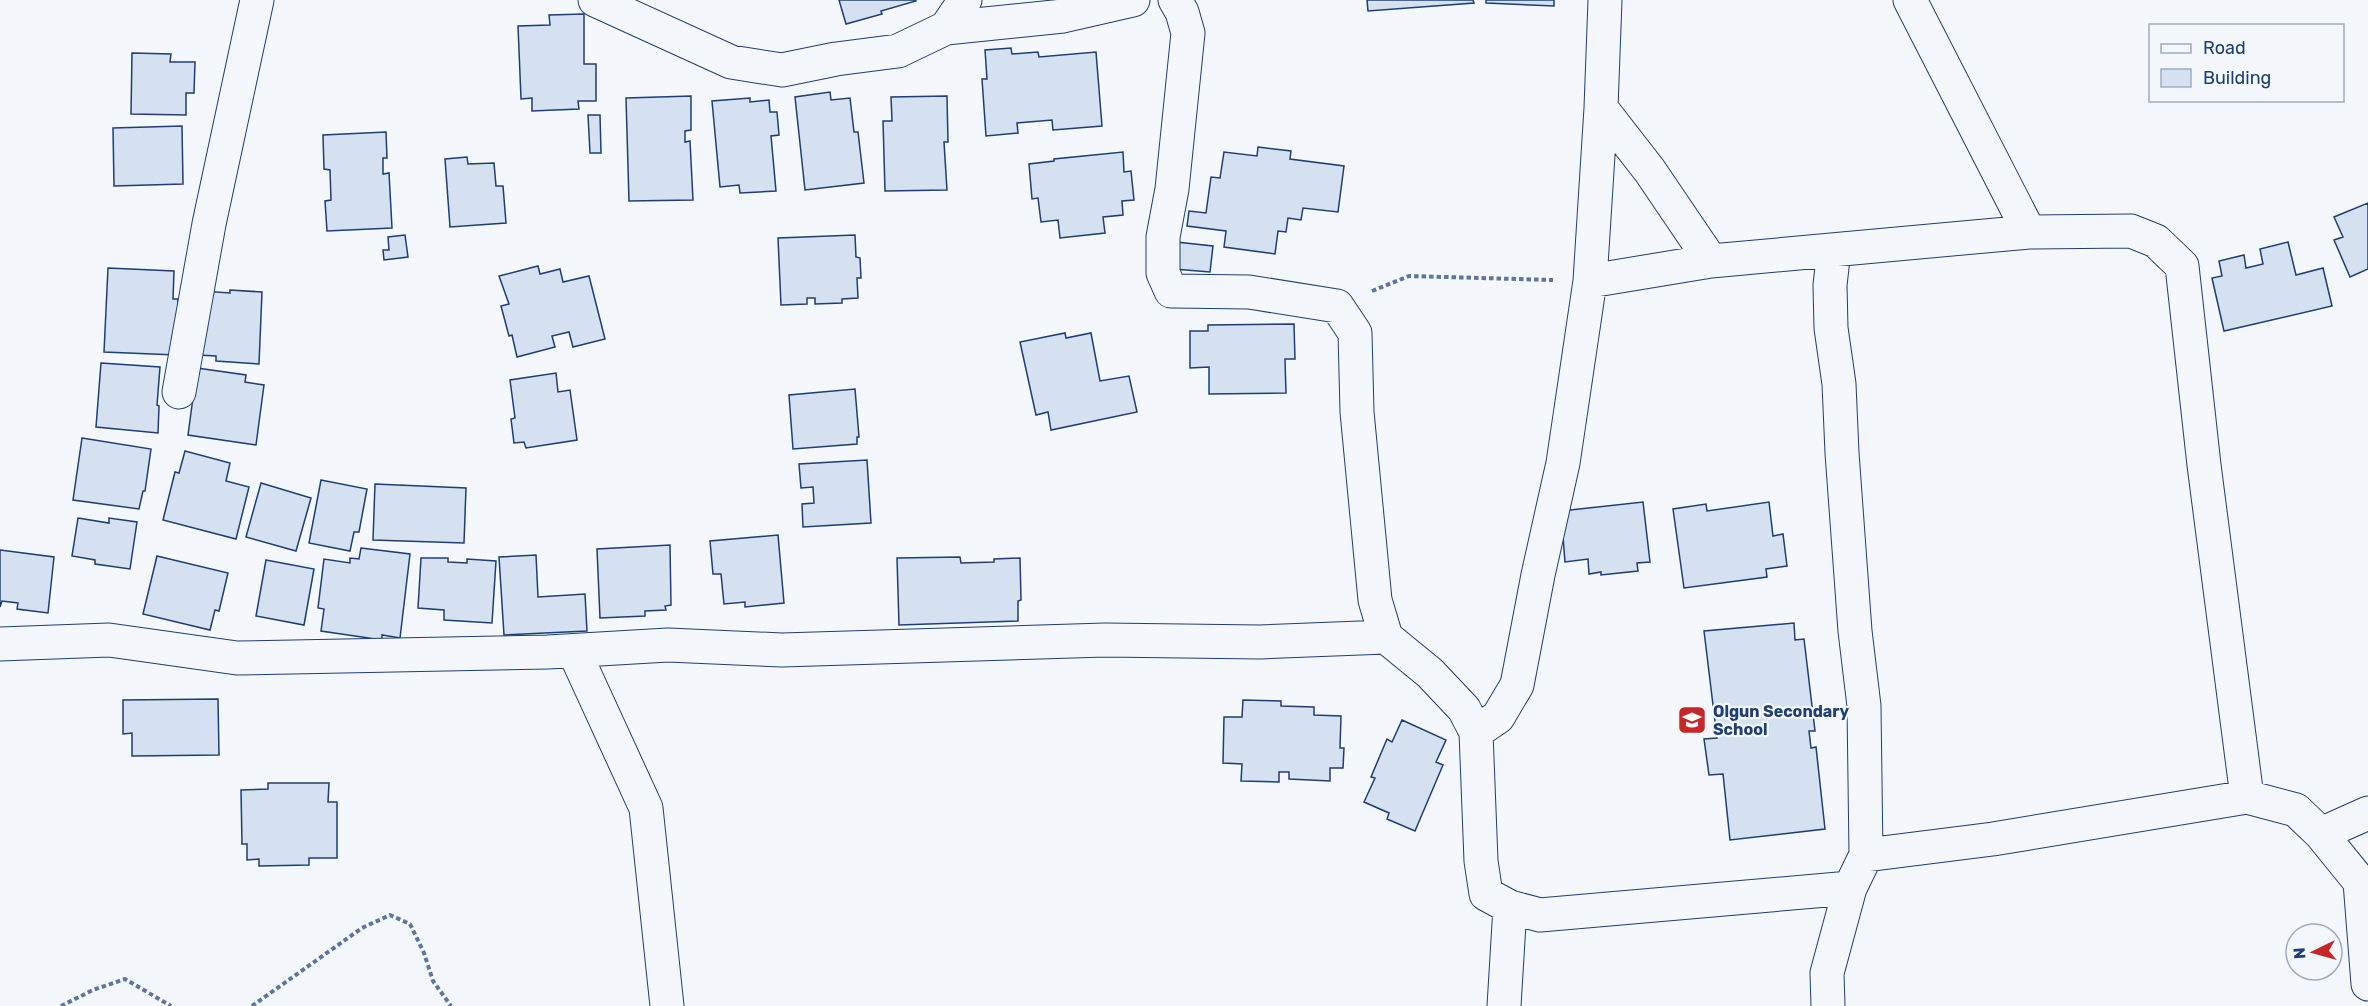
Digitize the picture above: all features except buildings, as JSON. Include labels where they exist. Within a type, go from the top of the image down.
[{"type":"street","points":[[179,392],[209,224],[257,0]]},
{"type":"street","points":[[595,0],[731,62],[782,69],[898,51],[946,28],[1063,16],[1133,0]]},
{"type":"street","points":[[946,28],[965,0]]},
{"type":"street","points":[[1175,0],[1182,12],[1188,33],[1172,189],[1163,237],[1163,273],[1171,291],[1249,292],[1337,306],[1355,333],[1357,412],[1375,600],[1386,637],[1430,673],[1464,709],[1476,732],[1481,861],[1486,894],[1510,907],[1540,915],[1850,888]]},
{"type":"street","points":[[1476,732],[1498,717],[1517,685],[1538,574],[1563,463],[1590,281],[1605,0]]},
{"type":"street","points":[[1910,0],[2029,232]]},
{"type":"street","points":[[1601,108],[1650,171],[1711,261]]},
{"type":"street","points":[[1590,281],[1711,261],[2029,232],[2131,231],[2156,241],[2182,266],[2204,465],[2247,797]]},
{"type":"street","points":[[1828,1006],[1827,973],[1850,888],[1866,855],[1864,706],[1855,631],[1839,384],[1831,328],[1830,285],[1834,250]]},
{"type":"street","points":[[0,644],[109,640],[237,658],[574,651],[668,645],[782,650],[1105,640],[1260,642],[1386,637]]},
{"type":"street","points":[[574,651],[646,808],[667,1006]]},
{"type":"street","points":[[1866,855],[1994,839],[2247,797],[2296,810],[2320,834],[2360,882],[2368,984]]},
{"type":"street","points":[[2320,834],[2368,813]]},
{"type":"street","points":[[1504,1006],[1510,907]]},
{"type":"path","points":[[1337,306],[1409,276],[1590,281]]},
{"type":"path","points":[[252,1006],[362,928],[390,915],[410,924],[424,953],[433,981],[451,1006]]},
{"type":"path","points":[[61,1006],[93,990],[125,979],[171,1006]]},
{"type":"place","name":"Olgun Secondary School","points":[[1692,720]]}]
